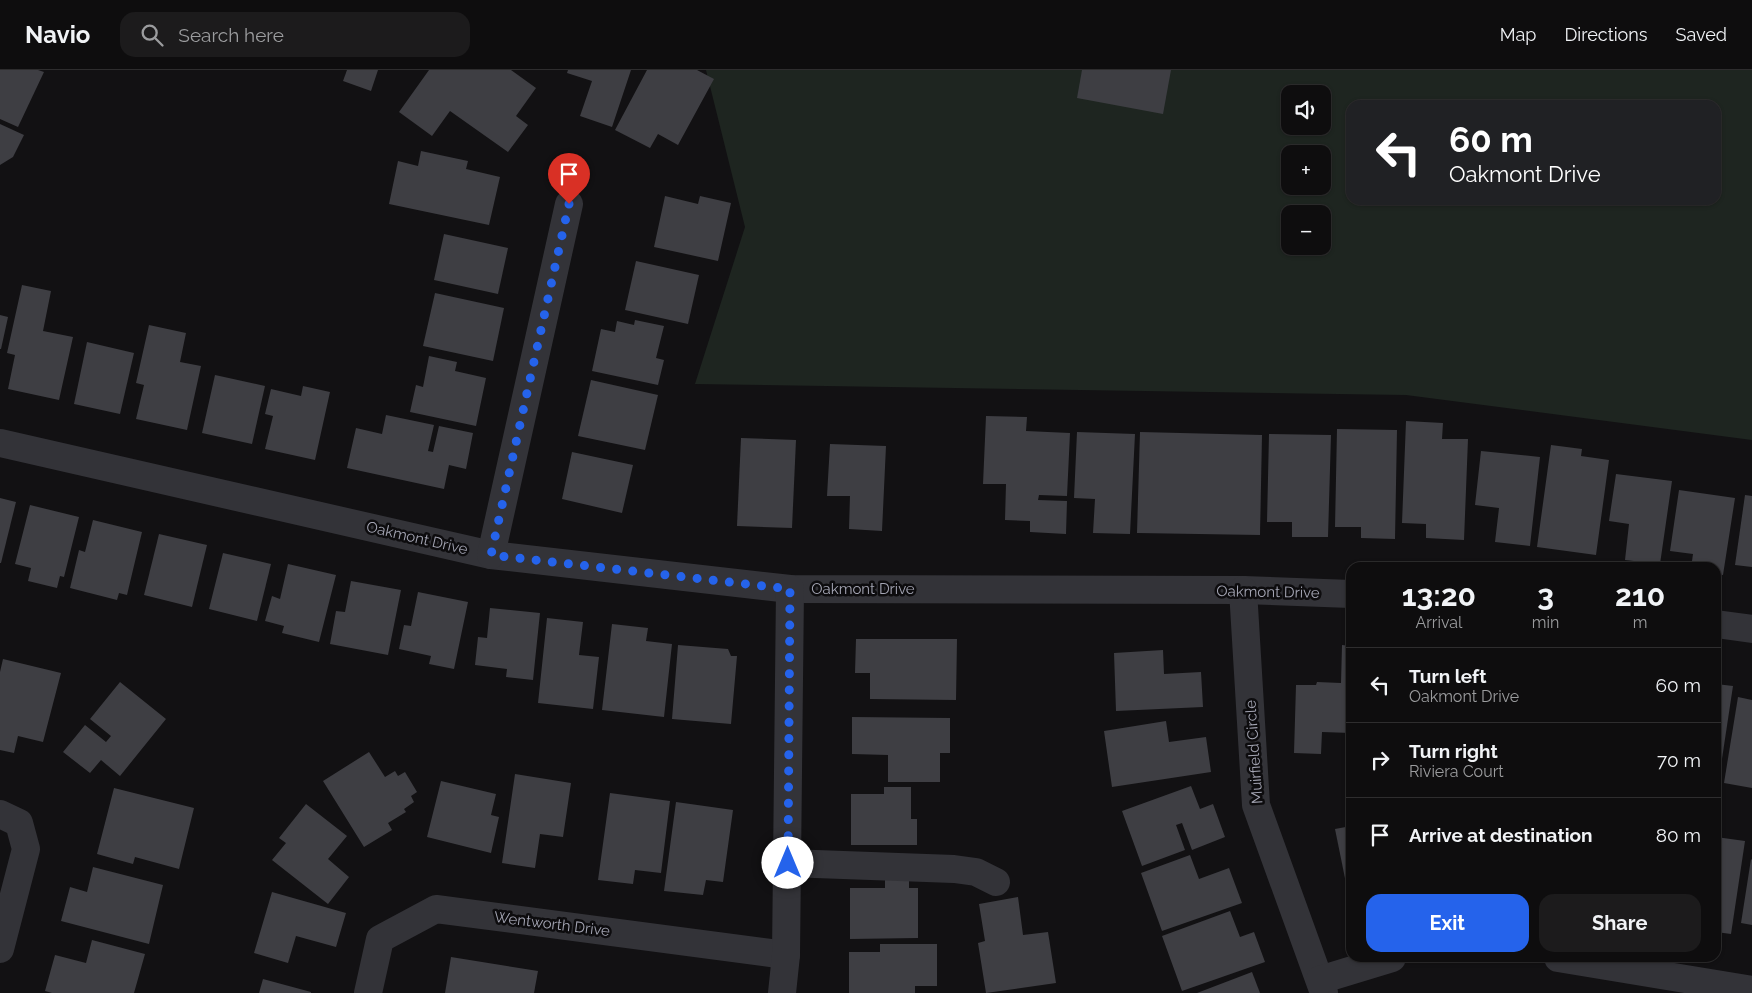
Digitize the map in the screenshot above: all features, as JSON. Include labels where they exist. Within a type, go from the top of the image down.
[{"type":"street","points":[[491,555],[569,204]]},
{"type":"street","name":"Oakmont Drive","points":[[0,443],[491,555],[790,589],[1243,590],[1346,594]]},
{"type":"street","points":[[782,993],[786,955],[788,863],[790,589]]},
{"type":"street","name":"Muirfield Circle","points":[[1243,590],[1256,805],[1322,987]]},
{"type":"street","points":[[1721,625],[1752,629]]},
{"type":"street","points":[[0,814],[19,823],[26,849],[0,950]]},
{"type":"street","points":[[788,863],[954,869],[976,872],[996,882]]},
{"type":"street","name":"Wentworth Drive","points":[[368,993],[380,939],[436,909],[786,955]]},
{"type":"street","points":[[1322,987],[1382,962]]},
{"type":"street","points":[[1582,962],[1752,990]]},
{"type":"shaded area","points":[[706,70],[1752,70],[1752,440],[1406,395],[695,384],[745,227]]},
{"type":"building","points":[[0,70],[38,70],[44,72],[18,127],[0,119]]},
{"type":"building","points":[[347,70],[378,70],[371,91],[343,81]]},
{"type":"building","points":[[429,70],[511,70],[536,88],[516,116],[528,125],[508,152],[450,111],[432,136],[399,112]]},
{"type":"building","points":[[568,70],[631,70],[612,127],[580,116],[592,81],[567,73]]},
{"type":"building","points":[[647,70],[697,70],[714,79],[678,145],[658,134],[650,148],[615,130]]},
{"type":"building","points":[[1082,70],[1171,70],[1163,114],[1077,98]]},
{"type":"building","points":[[0,124],[24,135],[13,157],[0,165]]},
{"type":"building","points":[[421,151],[468,161],[466,169],[500,177],[489,225],[389,204],[398,161],[418,166]]},
{"type":"building","points":[[665,196],[698,204],[700,196],[731,203],[718,261],[654,247]]},
{"type":"building","points":[[444,234],[508,248],[498,294],[434,280]]},
{"type":"building","points":[[636,261],[699,275],[688,324],[625,310]]},
{"type":"building","points":[[22,285],[51,291],[43,331],[73,337],[59,400],[8,389],[15,355],[7,353]]},
{"type":"building","points":[[435,293],[504,308],[493,361],[423,346]]},
{"type":"building","points":[[0,315],[8,317],[1,349],[0,349]]},
{"type":"building","points":[[635,320],[664,326],[656,358],[664,360],[658,385],[592,371],[601,329],[615,332],[617,321],[634,325]]},
{"type":"building","points":[[149,325],[186,333],[180,362],[201,366],[187,430],[136,419],[144,385],[136,383]]},
{"type":"building","points":[[87,342],[134,353],[120,414],[74,404]]},
{"type":"building","points":[[429,356],[457,362],[455,371],[486,378],[476,426],[410,412],[416,385],[423,387]]},
{"type":"building","points":[[215,375],[265,386],[252,444],[202,433]]},
{"type":"building","points":[[591,380],[658,395],[645,450],[578,436]]},
{"type":"building","points":[[303,386],[330,392],[315,460],[265,449],[273,416],[265,414],[271,389],[301,396]]},
{"type":"building","points":[[386,415],[434,425],[428,451],[433,452],[439,426],[473,433],[466,469],[449,465],[444,489],[347,468],[356,428],[382,434]]},
{"type":"building","points":[[986,416],[1027,417],[1026,431],[1070,433],[1067,496],[1039,495],[1038,500],[1067,501],[1066,534],[1030,532],[1030,521],[1005,520],[1006,484],[983,484]]},
{"type":"building","points":[[1406,421],[1443,423],[1442,439],[1468,439],[1464,540],[1426,538],[1426,524],[1402,523]]},
{"type":"building","points":[[1337,429],[1397,430],[1395,539],[1361,538],[1361,527],[1335,527]]},
{"type":"building","points":[[1077,432],[1135,434],[1130,534],[1093,533],[1095,499],[1074,498]]},
{"type":"building","points":[[1140,432],[1262,435],[1260,535],[1137,533]]},
{"type":"building","points":[[1269,434],[1331,435],[1328,537],[1292,537],[1292,522],[1267,522]]},
{"type":"building","points":[[741,438],[796,440],[792,528],[737,526]]},
{"type":"building","points":[[830,444],[886,446],[882,531],[849,529],[850,496],[827,496]]},
{"type":"building","points":[[1551,445],[1582,449],[1581,456],[1609,460],[1596,555],[1537,547]]},
{"type":"building","points":[[1481,451],[1540,457],[1530,546],[1495,542],[1499,508],[1475,505]]},
{"type":"building","points":[[572,452],[633,465],[622,513],[562,499]]},
{"type":"building","points":[[1616,474],[1672,481],[1660,562],[1625,560],[1629,524],[1609,521]]},
{"type":"building","points":[[1679,490],[1735,498],[1723,575],[1721,575],[1721,562],[1692,562],[1693,554],[1670,551]]},
{"type":"building","points":[[1745,495],[1752,496],[1752,567],[1735,565]]},
{"type":"building","points":[[0,498],[16,502],[1,563],[0,563]]},
{"type":"building","points":[[30,505],[79,517],[64,577],[60,576],[57,588],[28,581],[31,568],[15,564]]},
{"type":"building","points":[[93,520],[142,532],[127,595],[119,593],[117,600],[70,588],[79,550],[85,552]]},
{"type":"building","points":[[159,534],[207,545],[192,607],[144,595]]},
{"type":"building","points":[[223,553],[271,564],[257,621],[209,609]]},
{"type":"building","points":[[288,564],[336,575],[319,642],[282,633],[284,626],[265,621],[272,596],[280,599]]},
{"type":"building","points":[[351,581],[401,590],[388,655],[330,644],[336,611],[345,612]]},
{"type":"building","points":[[418,592],[468,602],[454,669],[429,664],[431,656],[399,649],[404,625],[411,626]]},
{"type":"building","points":[[490,608],[540,613],[533,680],[506,677],[507,669],[475,665],[478,637],[487,638]]},
{"type":"building","points":[[547,618],[583,622],[579,655],[599,657],[593,709],[538,703]]},
{"type":"building","points":[[612,624],[648,628],[646,641],[672,644],[664,717],[602,710]]},
{"type":"building","points":[[856,639],[957,639],[956,700],[870,699],[870,673],[855,673]]},
{"type":"building","points":[[678,645],[728,649],[731,656],[737,656],[731,724],[672,719]]},
{"type":"building","points":[[1342,645],[1346,645],[1346,733],[1322,732],[1321,754],[1294,753],[1296,685],[1316,685],[1317,682],[1341,683]]},
{"type":"building","points":[[1163,650],[1164,674],[1201,672],[1203,707],[1116,711],[1114,653]]},
{"type":"building","points":[[3,659],[61,673],[43,742],[18,736],[14,753],[0,750],[0,672]]},
{"type":"building","points":[[120,682],[166,719],[120,776],[101,760],[90,773],[63,752],[85,725],[106,742],[111,736],[90,719]]},
{"type":"building","points":[[1721,685],[1733,686],[1721,765]]},
{"type":"building","points":[[1738,697],[1752,700],[1752,788],[1724,783]]},
{"type":"building","points":[[852,717],[950,718],[950,753],[940,753],[940,782],[888,782],[888,755],[852,754]]},
{"type":"building","points":[[1166,721],[1169,742],[1206,737],[1211,772],[1112,787],[1104,731]]},
{"type":"building","points":[[369,752],[385,777],[395,771],[398,776],[405,772],[417,792],[411,796],[414,802],[404,809],[406,812],[388,823],[392,830],[364,847],[323,781]]},
{"type":"building","points":[[515,774],[571,783],[563,837],[540,834],[535,868],[502,863]]},
{"type":"building","points":[[441,781],[496,794],[491,815],[499,817],[491,853],[427,837]]},
{"type":"building","points":[[1191,786],[1200,809],[1213,804],[1225,837],[1192,850],[1182,823],[1176,825],[1185,850],[1142,866],[1122,811]]},
{"type":"building","points":[[884,787],[911,787],[911,819],[917,819],[917,845],[851,845],[851,794],[884,794]]},
{"type":"building","points":[[114,788],[194,808],[179,869],[135,857],[133,864],[97,854]]},
{"type":"building","points":[[610,793],[670,801],[661,873],[635,870],[633,884],[598,880]]},
{"type":"building","points":[[676,802],[733,810],[723,882],[706,880],[703,895],[664,891]]},
{"type":"building","points":[[306,804],[347,836],[328,859],[349,877],[328,904],[272,860],[286,843],[279,838]]},
{"type":"building","points":[[1346,827],[1346,883],[1335,829]]},
{"type":"building","points":[[1721,838],[1745,841],[1731,934],[1721,933]]},
{"type":"building","points":[[1190,855],[1199,879],[1229,868],[1242,903],[1162,931],[1141,873]]},
{"type":"building","points":[[1752,860],[1752,925],[1741,923]]},
{"type":"building","points":[[93,867],[163,885],[149,944],[61,921],[70,887],[87,892]]},
{"type":"building","points":[[885,879],[909,879],[909,888],[918,888],[918,938],[850,939],[850,888],[885,888]]},
{"type":"building","points":[[272,892],[346,913],[336,947],[296,936],[288,963],[254,953]]},
{"type":"building","points":[[1018,897],[1023,935],[1048,932],[1056,983],[986,993],[978,943],[985,941],[979,904]]},
{"type":"building","points":[[1230,911],[1240,937],[1254,932],[1265,962],[1182,991],[1162,936]]},
{"type":"building","points":[[92,940],[145,954],[134,993],[52,993],[45,991],[55,955],[86,963]]},
{"type":"building","points":[[880,944],[937,944],[937,986],[915,986],[915,993],[849,993],[849,952],[880,952]]},
{"type":"building","points":[[451,957],[538,971],[534,993],[445,993]]},
{"type":"building","points":[[1252,972],[1260,993],[1197,993]]},
{"type":"building","points":[[263,979],[311,992],[311,993],[259,993]]},
{"type":"route","points":[[569,204],[491,555],[790,589],[788,863]]}]
